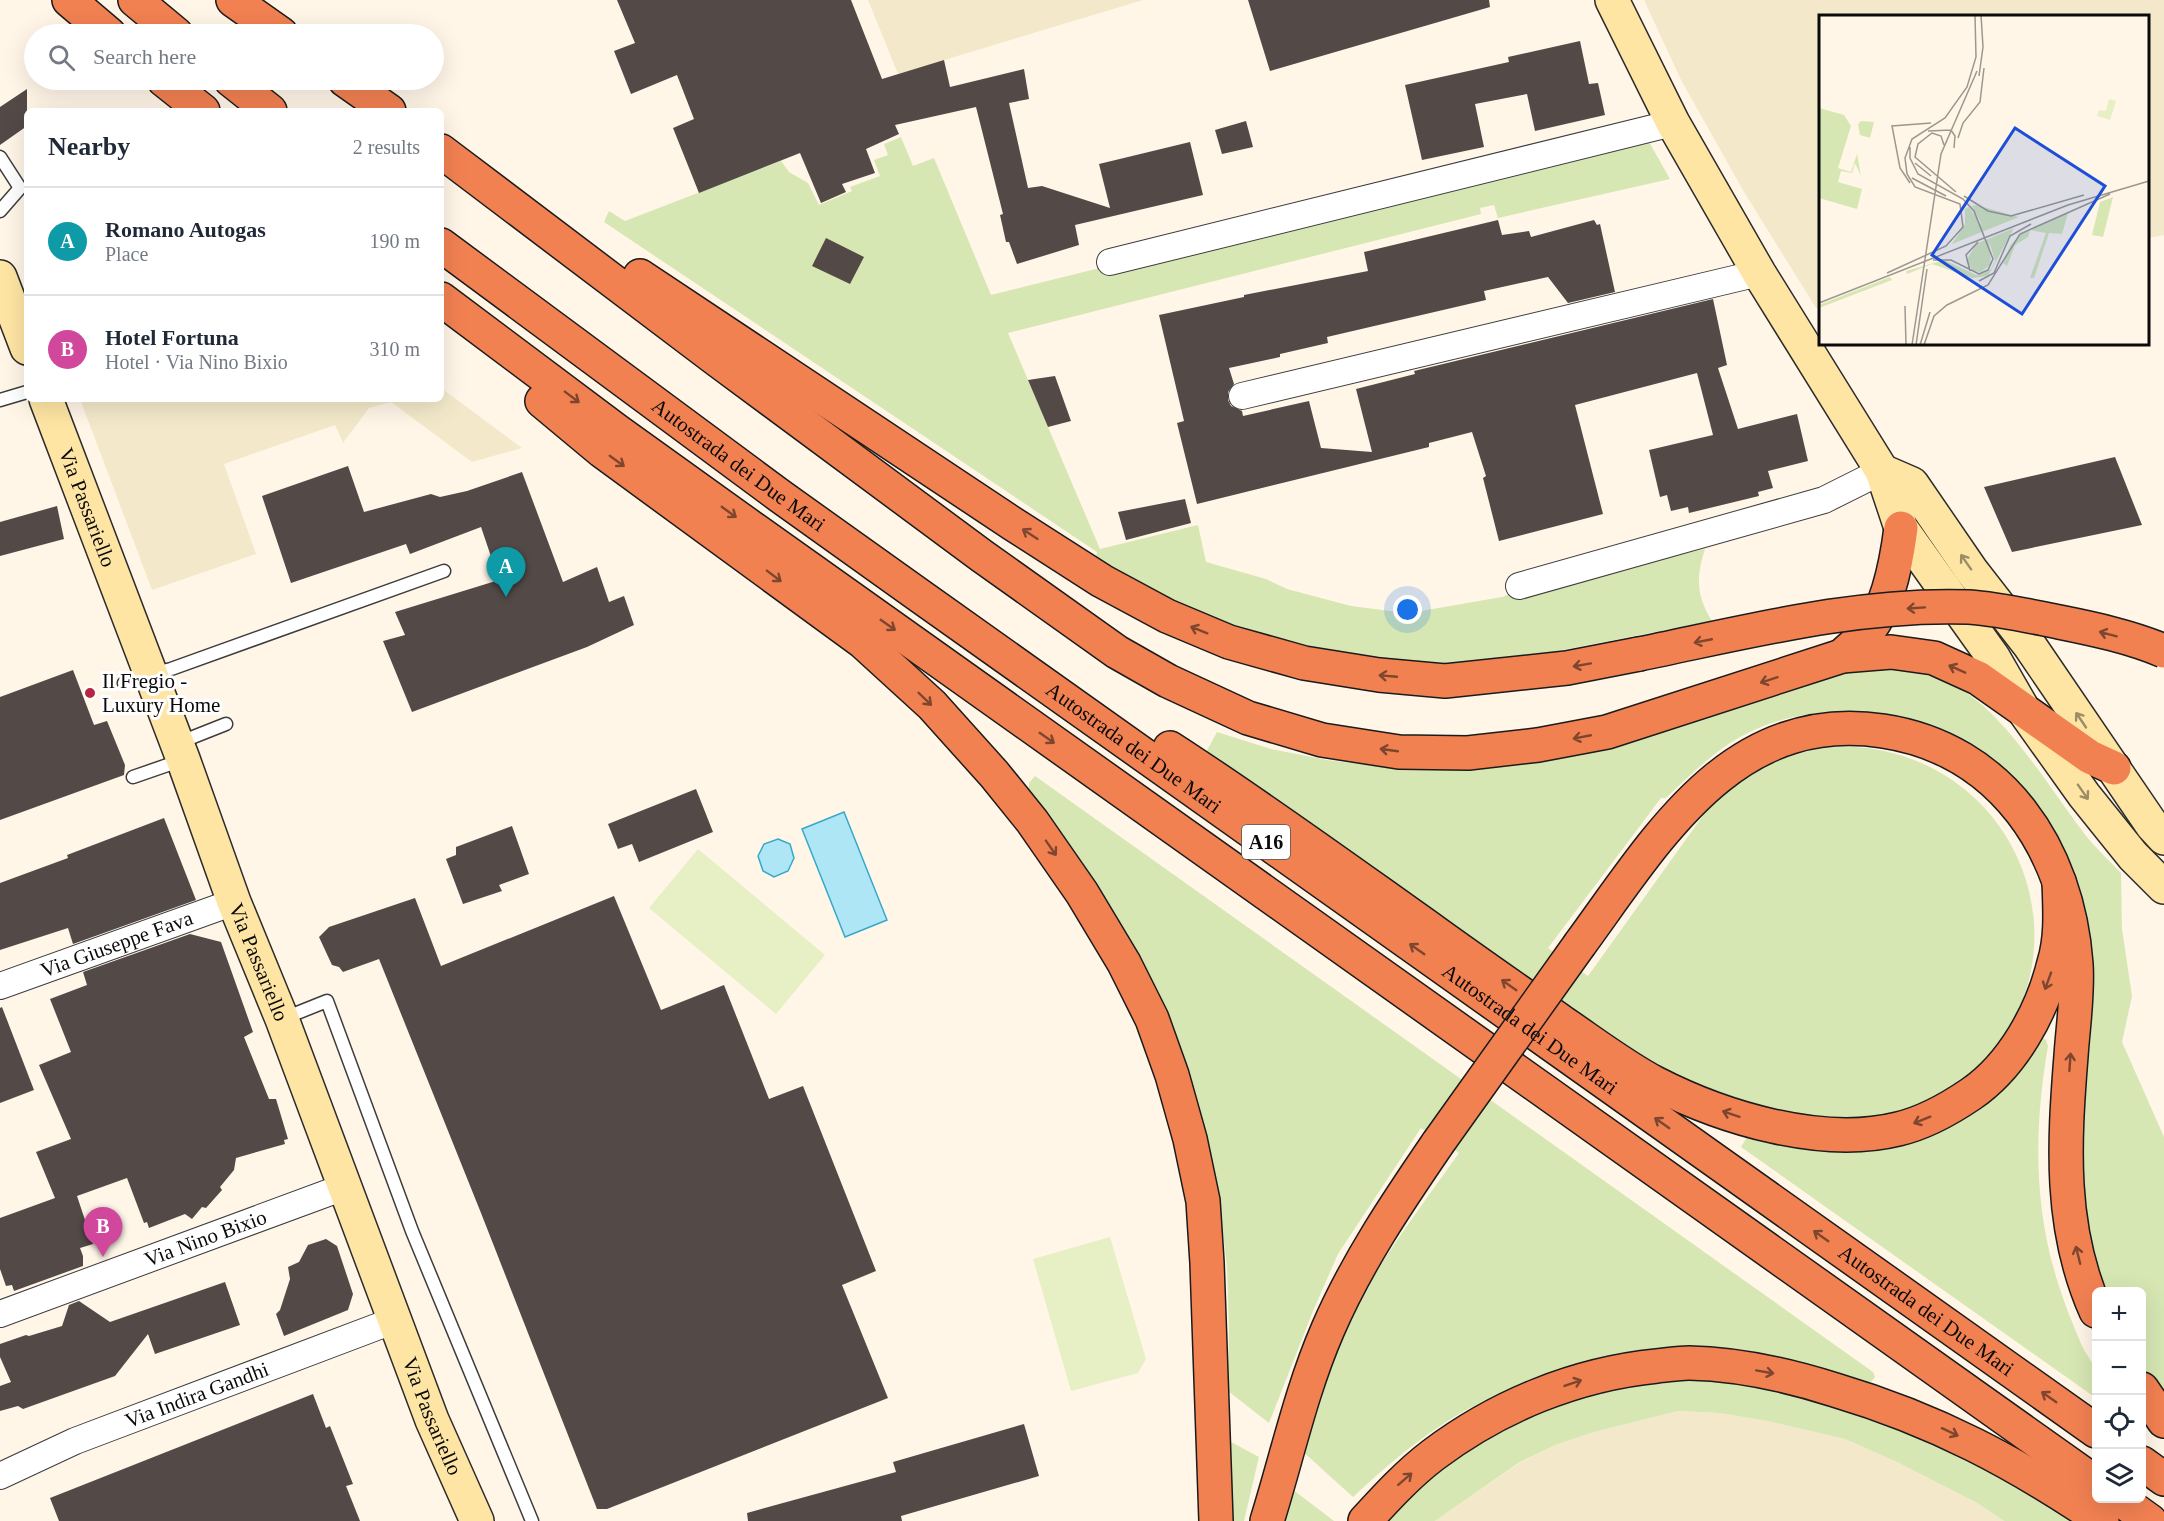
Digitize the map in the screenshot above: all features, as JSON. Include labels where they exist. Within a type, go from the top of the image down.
[{"type":"highway","points":[[69,0],[97,24]]},
{"type":"highway","points":[[135,0],[164,24]]},
{"type":"highway","points":[[233,0],[267,24]]},
{"type":"highway","points":[[177,90],[199,108]]},
{"type":"highway","points":[[244,90],[266,108]]},
{"type":"highway","points":[[359,90],[385,108]]},
{"type":"highway","points":[[444,147],[1102,581],[1167,616],[1229,642],[1304,663],[1379,675],[1445,681],[1567,668],[1799,622],[1867,611],[1971,607],[2085,627],[2164,651]]},
{"type":"highway","points":[[444,153],[735,373],[982,556],[1117,652],[1168,681],[1248,718],[1322,740],[1399,752],[1468,753],[1538,745],[1607,732],[1842,656],[1891,651],[1934,658],[1978,678],[2090,757],[2114,768]]},
{"type":"highway","name":"Autostrada dei Due Mari","points":[[444,247],[780,496],[2092,1427]]},
{"type":"highway","name":"Autostrada dei Due Mari","points":[[444,301],[617,431],[755,530],[2092,1479]]},
{"type":"highway","points":[[444,320],[603,451],[863,642],[894,669],[932,705],[994,774],[1032,821],[1082,893],[1124,963],[1152,1019],[1172,1075],[1190,1139],[1203,1201],[1216,1521]]},
{"type":"highway","points":[[780,496],[1249,799],[1477,963],[1618,1060],[1655,1083],[1742,1118],[1787,1128],[1832,1134],[1866,1134],[1898,1129],[1936,1114],[1983,1085],[2008,1059],[2029,1027],[2055,963],[2061,922],[2059,882]]},
{"type":"highway","points":[[1842,656],[1870,629],[1885,600],[1899,550],[1901,528]]},
{"type":"highway","points":[[1272,1514],[1291,1436],[1312,1369],[1328,1329],[1352,1278],[1376,1235],[1437,1143],[1674,818],[1711,781],[1732,764],[1769,745],[1800,734],[1824,729],[1860,729],[1906,734],[1960,757],[2008,794],[2028,819],[2046,849],[2059,882],[2070,921],[2076,965],[2066,1123],[2066,1192],[2080,1263],[2092,1297]]},
{"type":"highway","points":[[1365,1521],[1396,1487],[1432,1456],[1483,1421],[1537,1396],[1587,1378],[1630,1369],[1687,1363],[1733,1366],[1792,1376],[1873,1401],[1946,1430],[2004,1458],[2102,1521]]},
{"type":"highway","points":[[2146,1395],[2164,1421]]},
{"type":"highway","points":[[2146,1466],[2164,1479]]},
{"type":"highway","points":[[2125,1503],[2150,1521]]},
{"type":"street","points":[[1612,0],[1673,123],[1759,273],[1882,471],[1901,528],[1993,657],[2024,711],[2105,823],[2164,887]]},
{"type":"street","points":[[1110,262],[1673,123]]},
{"type":"street","points":[[1242,396],[1759,273]]},
{"type":"street","points":[[0,277],[24,340]]},
{"type":"street","name":"Via Passariello","points":[[47,402],[137,678],[180,751],[234,902],[282,1018],[432,1420],[477,1521]]},
{"type":"street","points":[[1520,586],[1824,500],[1882,471],[1912,484],[1971,570],[2030,646],[2152,825],[2164,838]]},
{"type":"street","name":"Via Giuseppe Fava","points":[[0,986],[234,902]]},
{"type":"street","name":"Via Nino Bixio","points":[[0,1314],[344,1187]]},
{"type":"street","name":"Via Indira Gandhi","points":[[0,1476],[75,1441],[395,1320]]},
{"type":"lane","points":[[0,157],[20,188],[0,211]]},
{"type":"lane","points":[[0,400],[24,394]]},
{"type":"lane","points":[[137,678],[171,669],[444,572]]},
{"type":"lane","points":[[133,777],[226,724]]},
{"type":"lane","points":[[282,1018],[327,1001],[412,1231],[532,1521]]},
{"type":"shaded area","points":[[868,0],[1143,0],[898,74]]},
{"type":"shaded area","points":[[1644,0],[2164,0],[2164,235],[2149,238],[2149,15],[1819,15],[1819,307],[1816,308],[1744,192],[1681,80]]},
{"type":"shaded area","points":[[444,390],[522,448],[472,462],[391,402],[444,402]]},
{"type":"shaded area","points":[[81,402],[391,402],[369,408],[343,443],[335,425],[224,464],[256,554],[152,590]]},
{"type":"shaded area","points":[[1678,1411],[1719,1413],[1767,1421],[1845,1439],[1899,1463],[1977,1503],[2004,1521],[1435,1521],[1521,1462],[1558,1444],[1594,1432]]},
{"type":"green space","points":[[1644,133],[1670,179],[1498,218],[1494,205],[1480,208],[1481,214],[1008,333],[1100,549],[1198,525],[1206,562],[1266,579],[1287,589],[1351,606],[1390,611],[1421,611],[1502,597],[1522,590],[1705,549],[1700,568],[1699,586],[1703,603],[1712,621],[1552,652],[1456,665],[1385,661],[1323,652],[1224,623],[1138,584],[1096,557],[1097,552],[604,222],[609,211],[625,221],[781,161],[789,172],[808,183],[819,205],[852,191],[850,187],[880,176],[874,160],[888,155],[884,144],[901,137],[913,166],[934,158],[991,295]]},
{"type":"green space","points":[[1875,666],[1913,670],[1950,683],[1969,695],[2005,728],[2038,769],[2085,835],[2121,873],[2122,929],[2132,996],[2122,1042],[2164,1137],[2164,1410],[2146,1383],[2146,1287],[2094,1287],[2086,1262],[2062,848],[2047,820],[2033,802],[2006,777],[1967,748],[1922,724],[1878,713],[1829,712],[1782,720],[1760,727],[1720,750],[1666,798],[1661,798],[1548,948],[1588,976],[1707,810],[1746,778],[1767,766],[1811,750],[1859,747],[1884,751],[1931,767],[1970,794],[2000,828],[2022,867],[2033,911],[2033,957],[2022,1002],[1998,1046],[1974,1073],[1944,1094],[1891,1117],[1850,1121],[1826,1121],[1805,1117],[1706,1092],[1676,1079],[1552,1006],[1203,758],[1217,732],[1271,749],[1327,760],[1384,767],[1441,769],[1498,767],[1594,751],[1823,675]]},
{"type":"green space","points":[[1035,776],[1873,1372],[1875,1377],[1864,1384],[1819,1370],[1544,1376],[1490,1398],[1445,1423],[1404,1452],[1353,1497],[1301,1450],[1317,1392],[1329,1358],[1357,1304],[1389,1252],[1459,1153],[1421,1128],[1338,1254],[1269,1423],[1228,1391],[1227,1268],[1220,1207],[1151,981],[1096,882],[1029,791],[1029,783]]},
{"type":"green space","points":[[698,849],[825,955],[776,1014],[649,908]]},
{"type":"green space","points":[[2041,1037],[2046,1040],[2048,1046],[2041,1103],[2038,1160],[2043,1217],[2061,1292],[2082,1346],[2092,1363],[2092,1395],[1741,1147],[1747,1137],[1778,1145],[1808,1149],[1870,1148]]},
{"type":"green space","points":[[1110,1237],[1146,1359],[1138,1373],[1071,1391],[1033,1259]]},
{"type":"green space","points":[[1658,1378],[1724,1378],[1849,1408],[1904,1428],[1979,1463],[2072,1521],[2004,1521],[1977,1503],[1899,1463],[1845,1439],[1767,1421],[1719,1413],[1678,1411],[1594,1432],[1558,1444],[1520,1462],[1435,1521],[1378,1521],[1433,1467],[1528,1409]]},
{"type":"green space","points":[[1231,1442],[1259,1457],[1244,1521],[1230,1521]]},
{"type":"green space","points":[[1292,1489],[1334,1521],[1285,1521]]},
{"type":"water","points":[[844,812],[887,920],[845,937],[802,829]]},
{"type":"water","points":[[778,839],[790,844],[794,858],[788,871],[774,877],[763,871],[758,856],[764,844]]},
{"type":"building","points":[[617,0],[851,0],[882,79],[944,60],[950,87],[1024,69],[1029,99],[1009,103],[1028,188],[1042,186],[1110,208],[1099,164],[1190,142],[1203,195],[1075,225],[1079,245],[1017,264],[1009,242],[1006,242],[1000,215],[1003,214],[976,107],[895,125],[899,134],[866,149],[875,173],[842,184],[846,192],[821,203],[800,153],[699,193],[673,128],[694,119],[677,75],[631,94],[614,51],[635,43]]},
{"type":"building","points":[[1248,0],[1489,0],[1490,7],[1270,71]]},
{"type":"building","points":[[1580,41],[1589,84],[1598,83],[1605,115],[1535,131],[1527,94],[1475,104],[1484,147],[1422,160],[1405,85],[1509,62],[1508,57]]},
{"type":"building","points":[[27,90],[24,128],[0,145],[0,107]]},
{"type":"building","points":[[1246,121],[1253,147],[1222,154],[1215,130]]},
{"type":"building","points":[[1498,220],[1502,235],[1529,231],[1531,237],[1594,220],[1597,225],[1600,224],[1615,292],[1568,303],[1548,277],[1484,291],[1486,300],[1327,337],[1328,343],[1280,354],[1280,357],[1229,368],[1234,384],[1228,392],[1231,406],[1242,411],[1243,416],[1309,401],[1321,448],[1372,452],[1356,389],[1415,374],[1414,371],[1713,299],[1727,365],[1718,368],[1738,429],[1797,414],[1808,461],[1768,471],[1773,488],[1758,492],[1759,496],[1689,513],[1688,507],[1671,511],[1667,495],[1660,497],[1649,450],[1713,435],[1697,373],[1575,405],[1603,514],[1499,541],[1483,478],[1486,476],[1472,432],[1429,443],[1429,447],[1197,504],[1177,423],[1184,421],[1159,315],[1244,297],[1244,295],[1368,271],[1364,252]]},
{"type":"building","points":[[826,238],[864,257],[850,284],[812,266]]},
{"type":"building","points":[[1055,376],[1071,421],[1048,427],[1028,380]]},
{"type":"building","points":[[2115,457],[2142,525],[2012,552],[1984,487]]},
{"type":"building","points":[[348,466],[364,512],[431,494],[440,497],[467,491],[522,472],[563,582],[597,567],[609,602],[624,596],[634,625],[587,647],[412,712],[383,641],[405,635],[395,612],[499,580],[481,527],[410,554],[406,544],[291,583],[262,496]]},
{"type":"building","points":[[1185,499],[1191,523],[1126,540],[1118,512]]},
{"type":"building","points":[[57,506],[64,539],[0,556],[0,522]]},
{"type":"building","points":[[73,670],[94,725],[107,721],[125,765],[124,775],[0,820],[0,697]]},
{"type":"building","points":[[696,789],[713,832],[639,862],[632,844],[618,849],[608,824]]},
{"type":"building","points":[[164,818],[196,900],[73,944],[68,928],[0,950],[0,883],[68,858],[67,855]]},
{"type":"building","points":[[512,826],[529,874],[499,885],[502,891],[463,904],[446,859],[456,855],[456,847]]},
{"type":"building","points":[[614,896],[661,1010],[724,985],[769,1099],[803,1086],[876,1271],[842,1285],[888,1398],[607,1509],[597,1509],[379,959],[343,972],[339,967],[332,965],[319,937],[329,927],[415,898],[441,966]]},
{"type":"building","points":[[190,934],[221,942],[253,1032],[244,1037],[269,1099],[276,1099],[288,1139],[284,1140],[285,1144],[236,1158],[234,1170],[220,1187],[222,1190],[206,1208],[202,1207],[192,1219],[185,1214],[149,1228],[147,1222],[144,1223],[127,1178],[77,1196],[93,1244],[80,1248],[83,1266],[14,1291],[12,1285],[6,1286],[0,1269],[0,1218],[55,1198],[36,1152],[71,1139],[39,1065],[71,1052],[50,999],[87,985],[83,972]]},
{"type":"building","points":[[2,1007],[34,1090],[0,1103],[0,1008]]},
{"type":"building","points":[[326,1239],[337,1246],[353,1294],[348,1310],[284,1336],[276,1314],[280,1310],[290,1279],[288,1267],[299,1262],[308,1245]]},
{"type":"building","points":[[225,1282],[240,1325],[155,1354],[148,1334],[115,1376],[23,1409],[18,1406],[0,1411],[0,1386],[11,1382],[0,1357],[0,1344],[62,1326],[69,1305],[79,1301],[110,1322]]},
{"type":"building","points":[[313,1394],[326,1428],[330,1426],[353,1484],[346,1486],[360,1521],[59,1521],[50,1498]]},
{"type":"building","points":[[1024,1424],[1039,1476],[901,1516],[902,1521],[748,1521],[747,1513],[896,1472],[893,1462]]},
{"type":"place","name":"Romano Autogas","points":[[506,597]]},
{"type":"place","name":"Il Fregio - Luxury Home","points":[[90,693]]},
{"type":"place","name":"Hotel Fortuna","points":[[103,1257]]}]
